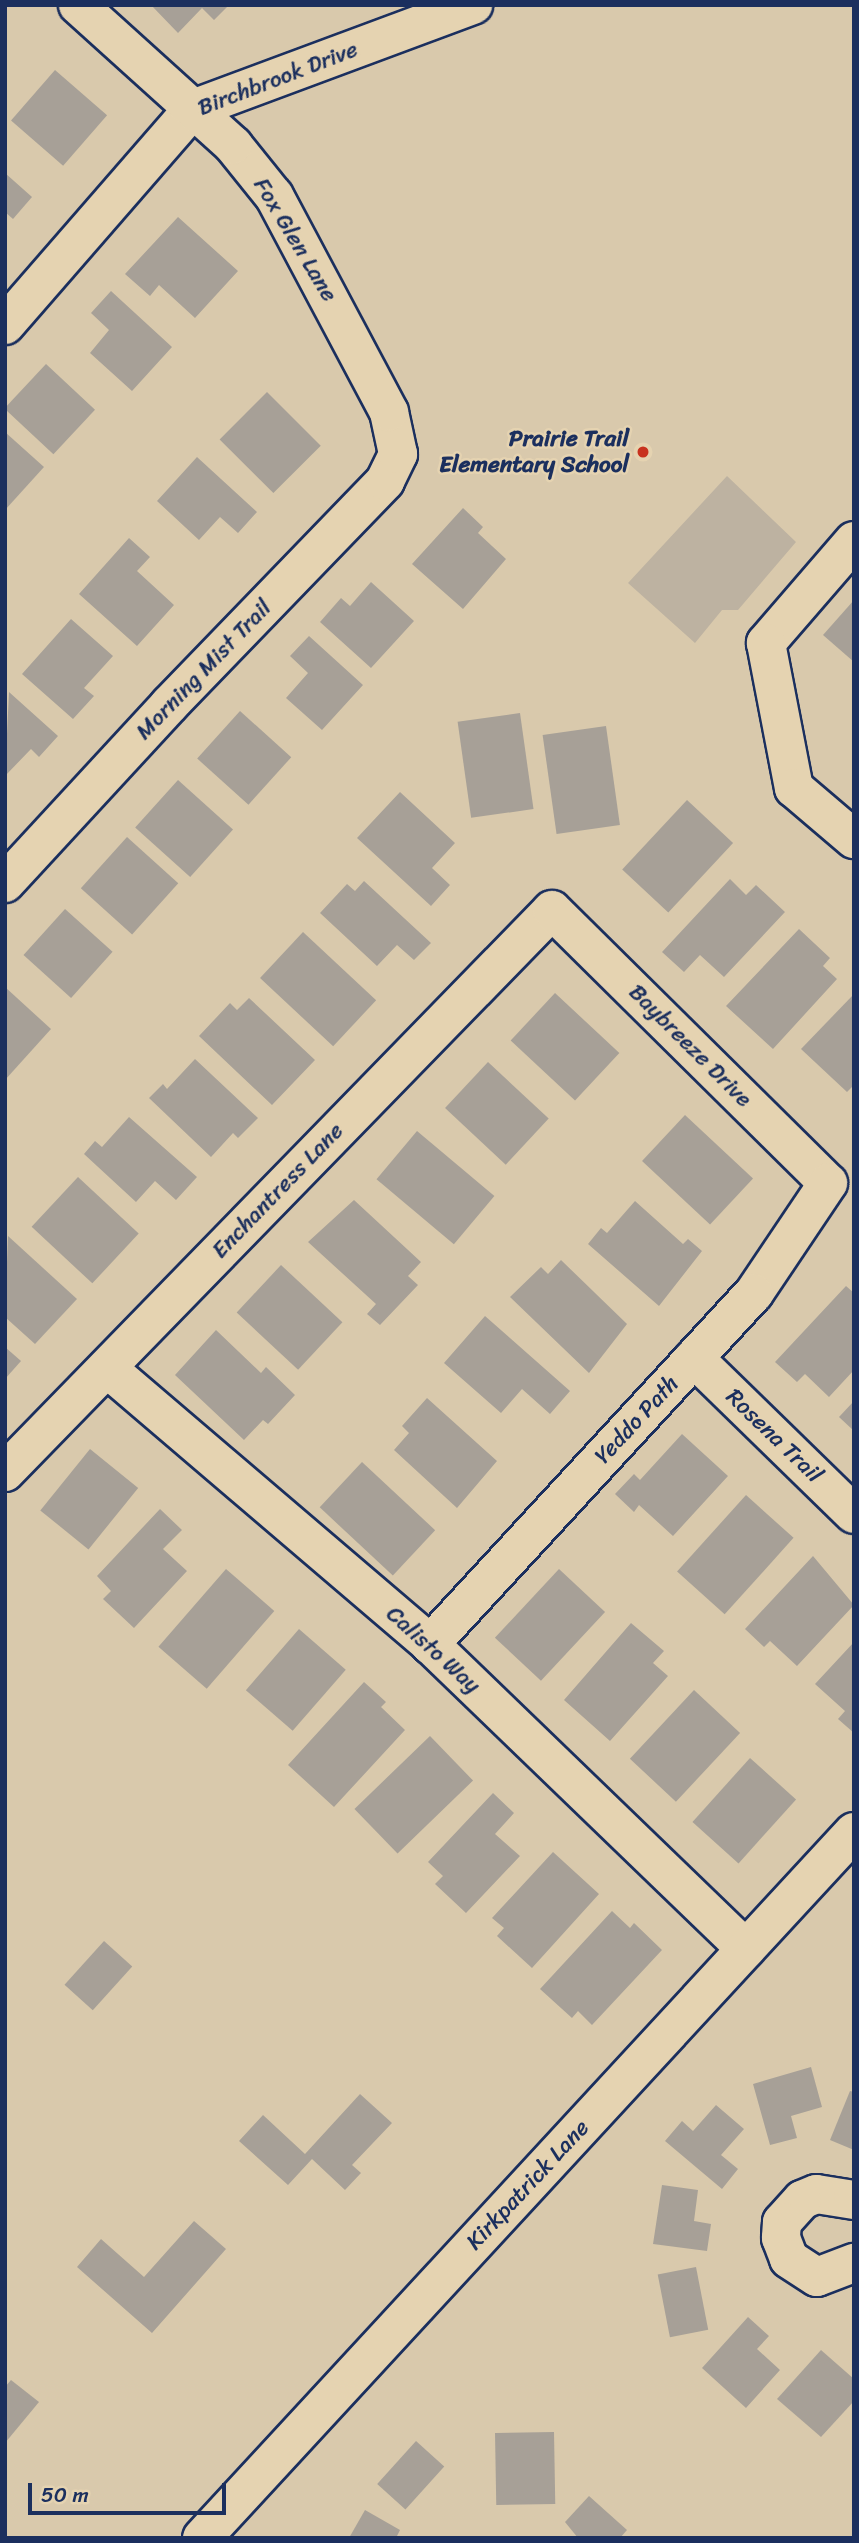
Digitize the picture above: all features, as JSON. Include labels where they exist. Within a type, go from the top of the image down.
[{"type":"street","name":"Fox Glen Lane","points":[[78,5],[233,145],[274,196],[389,412],[398,454]]},
{"type":"street","name":"Birchbrook Drive","points":[[5,325],[193,109],[473,5]]},
{"type":"street","name":"Morning Mist Trail","points":[[5,883],[169,705],[385,481],[398,454]]},
{"type":"street","points":[[854,541],[765,643],[794,788],[854,839]]},
{"type":"street","name":"Baybreeze Drive","points":[[551,910],[828,1183]]},
{"type":"street","name":"Enchantress Lane","points":[[5,1472],[551,910]]},
{"type":"street","name":"Yeddo Path","points":[[429,1644],[754,1293],[828,1183]]},
{"type":"street","name":"Rosena Trail","points":[[694,1358],[854,1514]]},
{"type":"street","name":"Calisto Way","points":[[107,1368],[429,1644],[746,1949]]},
{"type":"street","name":"Kirkpatrick Lane","points":[[202,2538],[854,1832]]},
{"type":"street","points":[[854,2200],[816,2194],[802,2200],[782,2222],[781,2238],[789,2259],[817,2277],[854,2263]]},
{"type":"shaded area","points":[[727,476],[796,542],[738,610],[722,610],[695,643],[628,583]]},
{"type":"building","points":[[151,5],[229,5],[214,20],[202,8],[178,33]]},
{"type":"building","points":[[55,70],[107,115],[63,166],[11,121]]},
{"type":"building","points":[[5,173],[32,197],[13,219],[5,212]]},
{"type":"building","points":[[178,217],[238,271],[195,318],[159,285],[150,296],[125,274]]},
{"type":"building","points":[[111,291],[172,347],[132,391],[90,353],[109,330],[91,313]]},
{"type":"building","points":[[46,364],[95,410],[53,454],[5,409]]},
{"type":"building","points":[[267,392],[321,446],[273,493],[220,439]]},
{"type":"building","points":[[5,432],[44,467],[5,510]]},
{"type":"building","points":[[197,457],[257,512],[238,533],[220,517],[199,540],[157,501]]},
{"type":"building","points":[[463,508],[483,527],[478,533],[506,559],[463,609],[412,564]]},
{"type":"building","points":[[129,538],[150,557],[137,571],[174,605],[137,646],[79,594]]},
{"type":"building","points":[[371,582],[414,621],[371,668],[320,622],[341,598],[350,606]]},
{"type":"building","points":[[854,600],[854,662],[823,635]]},
{"type":"building","points":[[71,619],[113,656],[84,688],[94,696],[73,719],[22,674]]},
{"type":"building","points":[[309,636],[363,685],[322,730],[286,698],[308,673],[290,656]]},
{"type":"building","points":[[9,692],[58,736],[39,757],[31,749],[5,776]]},
{"type":"building","points":[[240,711],[291,757],[248,805],[197,759]]},
{"type":"building","points":[[520,713],[533,809],[471,818],[458,722]]},
{"type":"building","points":[[606,726],[620,825],[557,834],[543,735]]},
{"type":"building","points":[[178,780],[233,830],[190,877],[135,828]]},
{"type":"building","points":[[400,792],[455,843],[432,868],[450,885],[431,906],[357,838]]},
{"type":"building","points":[[687,800],[733,843],[668,912],[622,869]]},
{"type":"building","points":[[127,837],[178,883],[132,934],[81,888]]},
{"type":"building","points":[[730,879],[746,895],[756,885],[785,912],[724,977],[700,955],[684,972],[662,952]]},
{"type":"building","points":[[364,881],[431,943],[414,960],[397,945],[377,966],[320,913],[347,884],[355,891]]},
{"type":"building","points":[[65,909],[113,952],[71,998],[24,955]]},
{"type":"building","points":[[799,929],[830,958],[823,966],[837,979],[773,1049],[726,1006]]},
{"type":"building","points":[[303,932],[376,1000],[333,1046],[260,978]]},
{"type":"building","points":[[5,987],[51,1029],[5,1080]]},
{"type":"building","points":[[555,993],[619,1053],[575,1101],[511,1041]]},
{"type":"building","points":[[854,994],[854,1085],[847,1092],[801,1049]]},
{"type":"building","points":[[249,998],[315,1060],[272,1105],[199,1036],[230,1003],[237,1010]]},
{"type":"building","points":[[195,1059],[258,1118],[238,1138],[233,1133],[211,1157],[149,1098],[163,1084],[167,1089]]},
{"type":"building","points":[[488,1062],[549,1119],[506,1165],[445,1108]]},
{"type":"building","points":[[685,1115],[753,1178],[710,1225],[642,1161]]},
{"type":"building","points":[[129,1117],[197,1177],[176,1200],[155,1181],[136,1202],[84,1154],[95,1141],[102,1147]]},
{"type":"building","points":[[417,1131],[494,1196],[454,1244],[377,1179]]},
{"type":"building","points":[[78,1177],[139,1234],[92,1283],[32,1227]]},
{"type":"building","points":[[354,1200],[421,1262],[408,1276],[418,1285],[380,1325],[367,1314],[376,1304],[308,1242]]},
{"type":"building","points":[[635,1201],[683,1244],[688,1239],[702,1251],[659,1306],[588,1244],[601,1228],[607,1233]]},
{"type":"building","points":[[8,1236],[77,1299],[35,1344],[5,1317]]},
{"type":"building","points":[[561,1260],[627,1324],[589,1373],[510,1297],[541,1267],[548,1274]]},
{"type":"building","points":[[281,1265],[342,1322],[298,1370],[237,1313]]},
{"type":"building","points":[[846,1286],[854,1293],[854,1370],[829,1397],[805,1374],[797,1382],[775,1362]]},
{"type":"building","points":[[485,1316],[570,1391],[550,1414],[522,1389],[501,1413],[444,1363]]},
{"type":"building","points":[[216,1330],[261,1373],[266,1367],[295,1395],[268,1424],[263,1420],[244,1440],[175,1375]]},
{"type":"building","points":[[5,1347],[21,1361],[5,1379]]},
{"type":"building","points":[[427,1398],[497,1461],[457,1508],[394,1450],[409,1433],[402,1426]]},
{"type":"building","points":[[854,1401],[854,1431],[839,1417]]},
{"type":"building","points":[[682,1434],[728,1476],[673,1536],[639,1505],[634,1512],[615,1494],[634,1474],[640,1480]]},
{"type":"building","points":[[90,1449],[138,1488],[88,1549],[40,1510]]},
{"type":"building","points":[[362,1462],[435,1530],[393,1576],[320,1507]]},
{"type":"building","points":[[746,1495],[794,1538],[725,1614],[677,1572]]},
{"type":"building","points":[[160,1509],[182,1530],[163,1549],[187,1571],[134,1628],[103,1599],[111,1591],[97,1576]]},
{"type":"building","points":[[813,1556],[854,1605],[797,1666],[770,1641],[764,1647],[745,1629]]},
{"type":"building","points":[[226,1569],[274,1611],[207,1689],[158,1647]]},
{"type":"building","points":[[559,1569],[605,1612],[541,1681],[495,1638]]},
{"type":"building","points":[[631,1623],[664,1651],[653,1663],[668,1676],[610,1741],[564,1700]]},
{"type":"building","points":[[299,1629],[346,1670],[293,1731],[246,1690]]},
{"type":"building","points":[[854,1642],[854,1733],[838,1719],[845,1711],[815,1684]]},
{"type":"building","points":[[364,1682],[386,1702],[381,1707],[405,1730],[334,1807],[288,1765]]},
{"type":"building","points":[[694,1690],[740,1733],[676,1802],[630,1759]]},
{"type":"building","points":[[430,1736],[473,1781],[398,1854],[354,1809]]},
{"type":"building","points":[[750,1758],[796,1799],[739,1863],[692,1822]]},
{"type":"building","points":[[493,1793],[514,1813],[495,1834],[520,1856],[466,1913],[435,1884],[443,1876],[428,1862]]},
{"type":"building","points":[[553,1852],[599,1894],[532,1968],[497,1936],[504,1928],[492,1918]]},
{"type":"building","points":[[612,1911],[630,1928],[634,1923],[662,1950],[592,2025],[578,2011],[572,2018],[540,1989]]},
{"type":"building","points":[[104,1941],[132,1966],[93,2010],[65,1985]]},
{"type":"building","points":[[811,2067],[822,2107],[791,2116],[797,2138],[770,2145],[753,2084]]},
{"type":"building","points":[[850,2091],[854,2092],[854,2150],[830,2140]]},
{"type":"building","points":[[360,2094],[392,2123],[352,2165],[361,2173],[345,2190],[312,2159],[288,2185],[239,2141],[263,2115],[305,2154]]},
{"type":"building","points":[[716,2105],[744,2129],[721,2155],[738,2169],[722,2189],[665,2141],[682,2121],[693,2131]]},
{"type":"building","points":[[662,2185],[698,2190],[694,2221],[711,2224],[707,2251],[653,2244]]},
{"type":"building","points":[[194,2221],[226,2249],[152,2333],[77,2267],[101,2239],[144,2277]]},
{"type":"building","points":[[696,2267],[708,2330],[670,2337],[658,2274]]},
{"type":"building","points":[[748,2317],[769,2336],[757,2349],[780,2370],[746,2408],[702,2368]]},
{"type":"building","points":[[821,2350],[854,2379],[854,2401],[821,2437],[777,2399]]},
{"type":"building","points":[[11,2380],[39,2402],[5,2443],[5,2387]]},
{"type":"building","points":[[554,2432],[555,2504],[496,2505],[495,2433]]},
{"type":"building","points":[[416,2441],[444,2466],[405,2510],[377,2484]]},
{"type":"building","points":[[589,2496],[627,2530],[620,2538],[578,2538],[565,2522]]},
{"type":"building","points":[[365,2510],[400,2530],[396,2538],[349,2538]]},
{"type":"place","name":"Prairie Trail Elementary School","points":[[643,452]]}]
